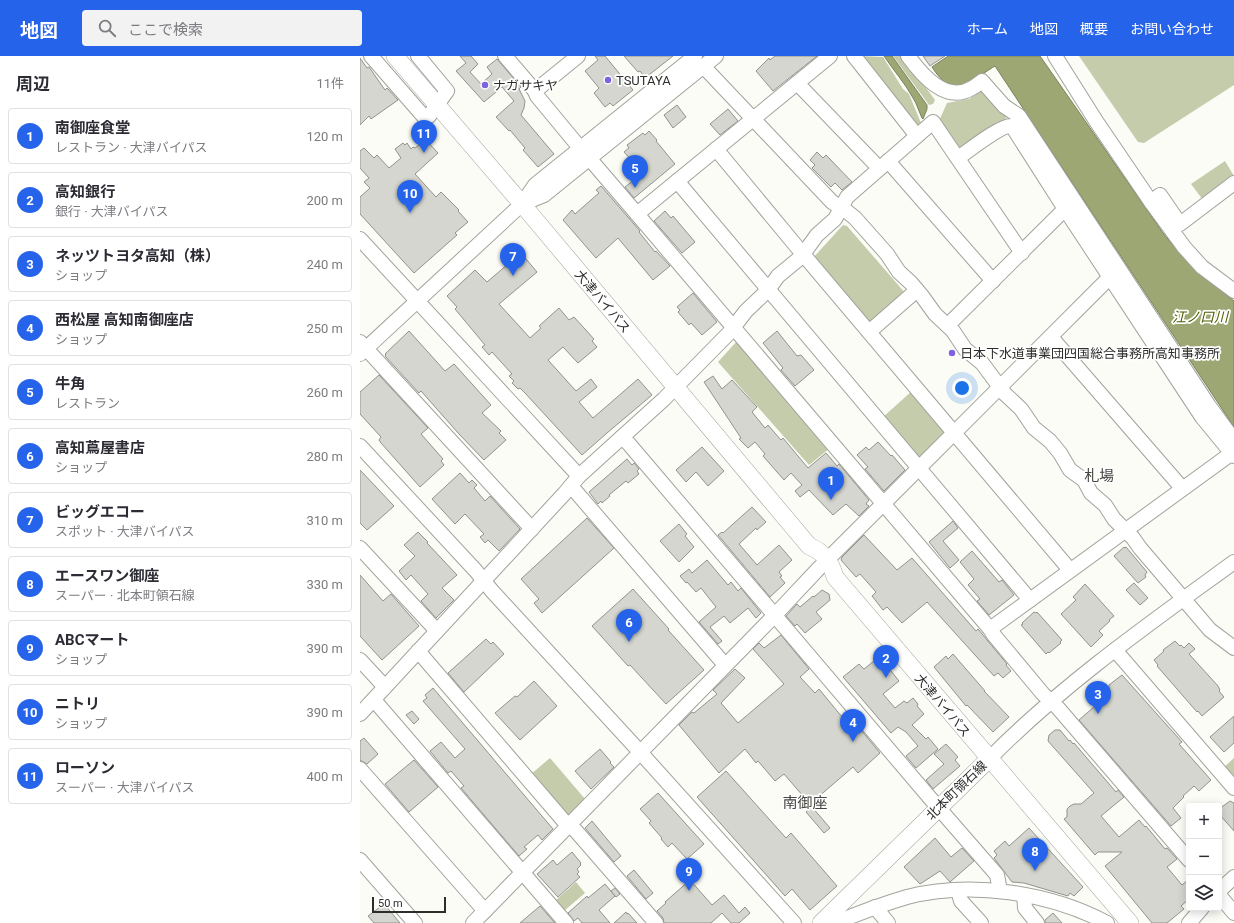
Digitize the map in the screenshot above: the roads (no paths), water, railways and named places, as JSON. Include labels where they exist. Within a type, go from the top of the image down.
[{"type":"main road","name":"大津バイパス","points":[[395,56],[522,204],[809,546],[808,554],[824,564],[827,575],[835,577],[989,759]]},
{"type":"main road","name":"北本町領石線","points":[[821,923],[989,759],[1130,923]]},
{"type":"street","points":[[370,56],[425,118],[429,116],[447,91],[418,56]]},
{"type":"street","points":[[505,56],[585,153],[990,629],[1042,694],[1063,714],[1186,857]]},
{"type":"street","points":[[534,91],[578,56]]},
{"type":"street","points":[[532,529],[362,348],[417,301],[522,204],[544,195],[585,153],[691,63],[716,56]]},
{"type":"street","points":[[637,214],[752,118],[830,56]]},
{"type":"street","points":[[854,56],[917,136]]},
{"type":"street","points":[[908,56],[931,82],[949,92],[963,92],[972,89],[982,81],[1004,106],[1019,116],[1209,406],[1233,450]]},
{"type":"street","points":[[1055,56],[1096,121],[1151,202],[1195,261],[1234,291]]},
{"type":"street","points":[[691,63],[752,118],[832,202],[855,218],[887,254],[899,272],[917,290],[935,314],[948,326],[965,349],[985,366],[1000,388],[1020,408],[1034,428],[1060,453],[1070,470],[1084,480],[1091,493],[1105,505],[1114,519],[1126,531],[1210,630],[1234,648]]},
{"type":"street","points":[[797,82],[884,164],[993,281]]},
{"type":"street","points":[[360,714],[575,481],[676,388],[746,311],[768,290],[781,273],[803,254],[817,235],[835,219],[847,197],[933,122],[1022,253]]},
{"type":"street","points":[[958,158],[998,130],[1008,125],[1012,126],[1202,417],[1233,450]]},
{"type":"street","points":[[716,149],[1070,570]]},
{"type":"street","points":[[677,181],[1030,600]]},
{"type":"street","points":[[1151,202],[1160,195],[1180,224],[1234,183]]},
{"type":"street","points":[[948,326],[1065,209]]},
{"type":"street","points":[[360,240],[417,301],[575,481],[726,665]]},
{"type":"street","points":[[473,923],[883,504],[1110,277]]},
{"type":"street","points":[[869,332],[917,290]]},
{"type":"street","points":[[1051,337],[1182,488]]},
{"type":"street","points":[[622,437],[997,875],[1000,891]]},
{"type":"street","points":[[360,446],[794,923]]},
{"type":"street","points":[[990,629],[1126,531],[1233,450]]},
{"type":"street","points":[[360,548],[437,631]]},
{"type":"street","points":[[989,759],[1050,701],[1115,650],[1234,562]]},
{"type":"street","points":[[1115,650],[1234,788]]},
{"type":"street","points":[[418,651],[563,820],[576,831],[656,923]]},
{"type":"street","points":[[360,660],[385,687]]},
{"type":"street","points":[[374,700],[566,923]]},
{"type":"street","points":[[360,769],[485,911]]},
{"type":"street","points":[[360,860],[415,923]]},
{"type":"street","points":[[1222,889],[1234,878]]},
{"type":"street","points":[[958,890],[961,901],[980,923]]},
{"type":"street","points":[[836,923],[875,907],[908,897],[958,890],[1000,891],[1024,895],[1072,908],[1106,923]]},
{"type":"street","points":[[1024,895],[1025,908],[1037,923]]},
{"type":"street","points":[[1222,899],[1234,913]]},
{"type":"street","points":[[875,907],[888,923]]},
{"type":"street","points":[[1189,923],[1199,911]]},
{"type":"water","points":[[884,56],[892,56],[927,105],[923,119],[910,92]]},
{"type":"water","name":"江ノ口川","points":[[948,56],[1040,56],[1163,233],[1196,269],[1234,301],[1234,427],[995,66],[970,82],[955,86],[948,84],[940,78],[932,67]]},
{"type":"place","name":"TSUTAYA","points":[[608,80]]},
{"type":"place","name":"ナガサキヤ","points":[[485,85]]},
{"type":"place","name":"ローソン","points":[[424,153]]},
{"type":"place","name":"牛角","points":[[635,188]]},
{"type":"place","name":"ニトリ","points":[[410,213]]},
{"type":"place","name":"ビッグエコー","points":[[513,276]]},
{"type":"place","name":"日本下水道事業団四国総合事務所高知事務所","points":[[952,353]]},
{"type":"place","name":"南御座食堂","points":[[831,500]]},
{"type":"place","name":"高知蔦屋書店","points":[[629,642]]},
{"type":"place","name":"高知銀行","points":[[886,678]]},
{"type":"place","name":"ネッツトヨタ高知（株）","points":[[1098,714]]},
{"type":"place","name":"西松屋 高知南御座店","points":[[853,742]]},
{"type":"place","name":"エースワン御座","points":[[1035,871]]},
{"type":"place","name":"ABCマート","points":[[689,891]]},
{"type":"district","name":"札場","points":[[1099,476]]},
{"type":"district","name":"南御座","points":[[805,803]]}]
